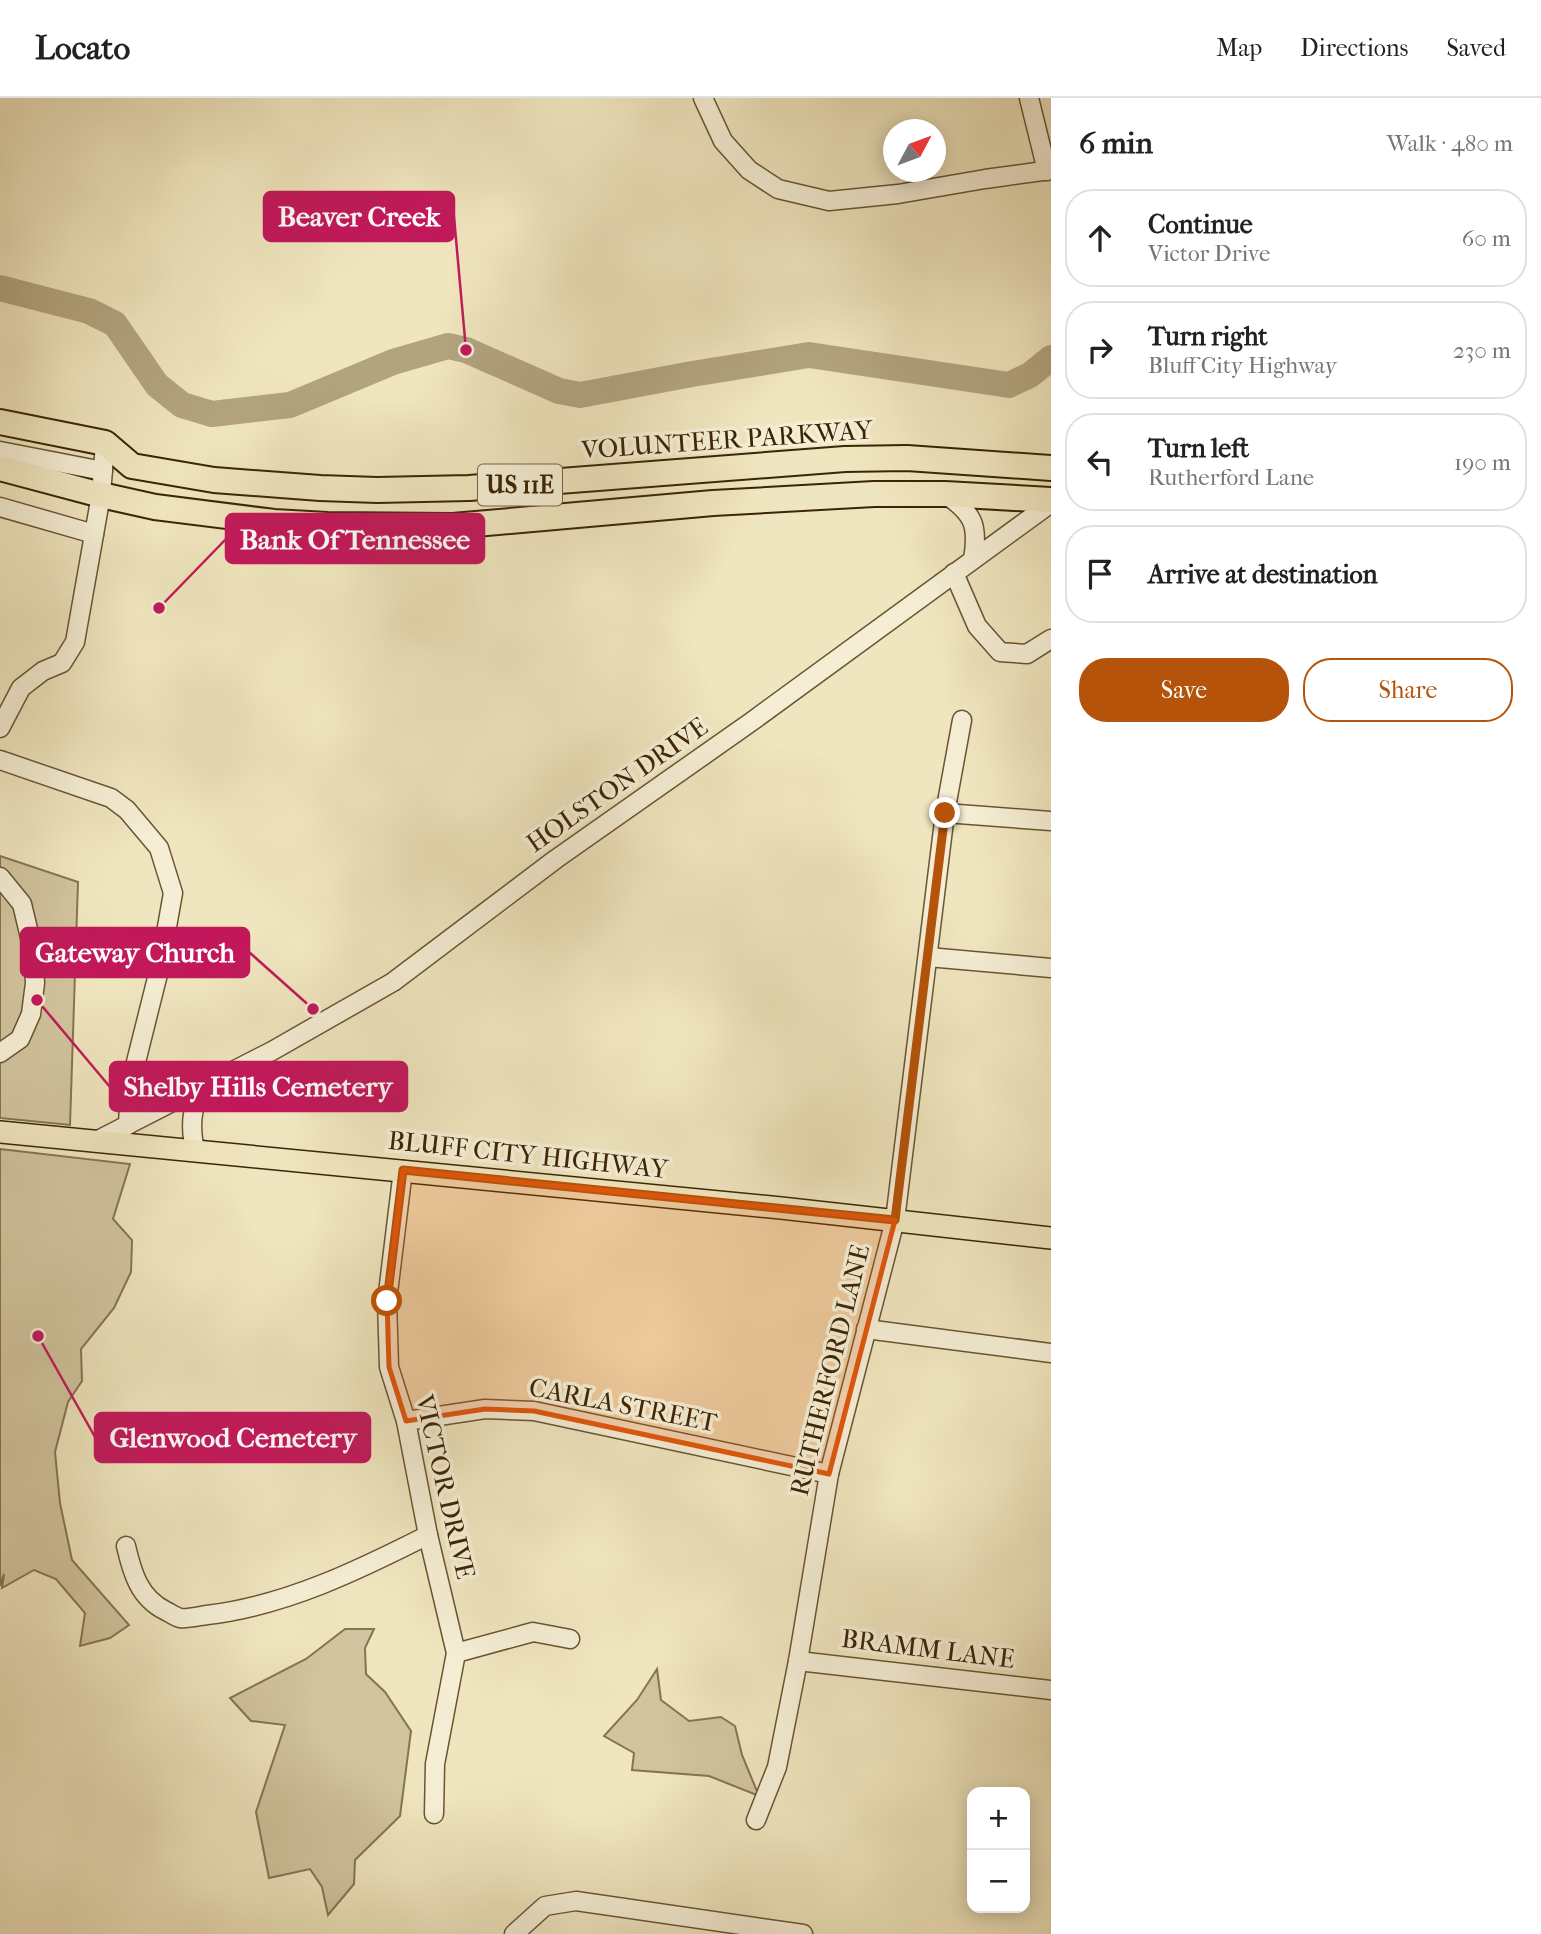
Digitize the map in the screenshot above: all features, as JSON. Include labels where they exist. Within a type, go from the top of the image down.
[{"type":"highway","name":"VOLUNTEER PARKWAY","points":[[0,422],[105,443],[132,466],[171,474],[260,485],[343,489],[505,486],[845,459],[907,458],[1051,468]]},
{"type":"highway","name":"US 11E","points":[[0,468],[155,507],[327,526],[453,526],[813,497],[945,494],[1051,501]]},
{"type":"main road","name":"BLUFF CITY HIGHWAY","points":[[0,1132],[403,1170],[1051,1238]]},
{"type":"street","points":[[704,98],[723,141],[749,170],[778,189],[829,201],[898,194],[1049,170],[1029,98]]},
{"type":"street","points":[[0,728],[21,688],[43,671],[62,663],[75,642],[101,495],[105,443]]},
{"type":"street","points":[[0,451],[103,471]]},
{"type":"street","points":[[945,494],[960,504],[974,522],[976,538],[973,559]]},
{"type":"street","name":"HOLSTON DRIVE","points":[[98,1140],[272,1051],[393,982],[556,859],[751,722],[1051,501]]},
{"type":"street","points":[[0,507],[94,534]]},
{"type":"street","points":[[954,573],[977,626],[1000,652],[1027,654],[1051,639]]},
{"type":"street","name":"RUTHERFORD LANE","points":[[756,1820],[777,1767],[798,1661],[829,1474],[895,1220],[945,813],[962,720]]},
{"type":"street","points":[[0,760],[110,798],[143,826],[159,848],[163,859],[173,893],[160,966],[130,1086],[128,1125]]},
{"type":"street","points":[[945,813],[1051,821]]},
{"type":"street","points":[[0,877],[22,905],[33,950],[35,984],[31,1014],[20,1039],[0,1054]]},
{"type":"street","points":[[928,957],[1051,968]]},
{"type":"street","points":[[195,1150],[191,1123],[201,1089]]},
{"type":"street","name":"VICTOR DRIVE","points":[[403,1170],[387,1301],[389,1367],[406,1422],[428,1535],[456,1653],[435,1764],[434,1814]]},
{"type":"street","points":[[866,1329],[1051,1353]]},
{"type":"street","name":"CARLA STREET","points":[[406,1422],[485,1409],[534,1411],[829,1474]]},
{"type":"street","points":[[126,1546],[131,1570],[140,1589],[159,1608],[180,1618],[220,1614],[275,1600],[361,1569],[428,1535]]},
{"type":"street","points":[[456,1653],[533,1632],[570,1639]]},
{"type":"street","name":"BRAMM LANE","points":[[798,1661],[1051,1690]]},
{"type":"street","points":[[514,1934],[545,1906],[576,1901],[803,1934]]},
{"type":"highlighted area","points":[[403,1170],[895,1220],[829,1474],[534,1411],[485,1409],[406,1421],[389,1367],[387,1301]]},
{"type":"shaded area","points":[[0,856],[78,882],[70,1125],[0,1118]]},
{"type":"shaded area","points":[[0,1149],[130,1164],[113,1219],[132,1240],[131,1272],[114,1308],[81,1349],[82,1381],[68,1402],[55,1452],[60,1503],[72,1560],[129,1625],[110,1638],[80,1646],[85,1613],[56,1579],[34,1570],[2,1588],[4,1574],[0,1586]]},
{"type":"shaded area","points":[[345,1629],[374,1629],[365,1648],[366,1674],[385,1692],[411,1731],[400,1816],[355,1860],[354,1884],[328,1915],[322,1887],[310,1869],[269,1878],[256,1812],[285,1725],[251,1721],[230,1698],[306,1659]]},
{"type":"shaded area","points":[[657,1669],[661,1700],[689,1721],[721,1717],[735,1726],[742,1755],[759,1796],[709,1776],[632,1770],[634,1753],[604,1736],[637,1700]]},
{"type":"waterway","points":[[0,288],[89,311],[115,324],[157,385],[182,405],[212,414],[290,405],[393,362],[448,346],[466,350],[559,391],[580,395],[809,355],[1009,385],[1030,375],[1051,358]]},
{"type":"place","name":"Beaver Creek","points":[[466,350]]},
{"type":"place","name":"Bank Of Tennessee","points":[[159,608]]},
{"type":"place","name":"Shelby Hills Cemetery","points":[[37,1000]]},
{"type":"place","name":"Gateway Church","points":[[313,1009]]},
{"type":"place","name":"Glenwood Cemetery","points":[[38,1336]]},
{"type":"route","points":[[387,1301],[403,1170],[895,1220],[945,813]]}]
